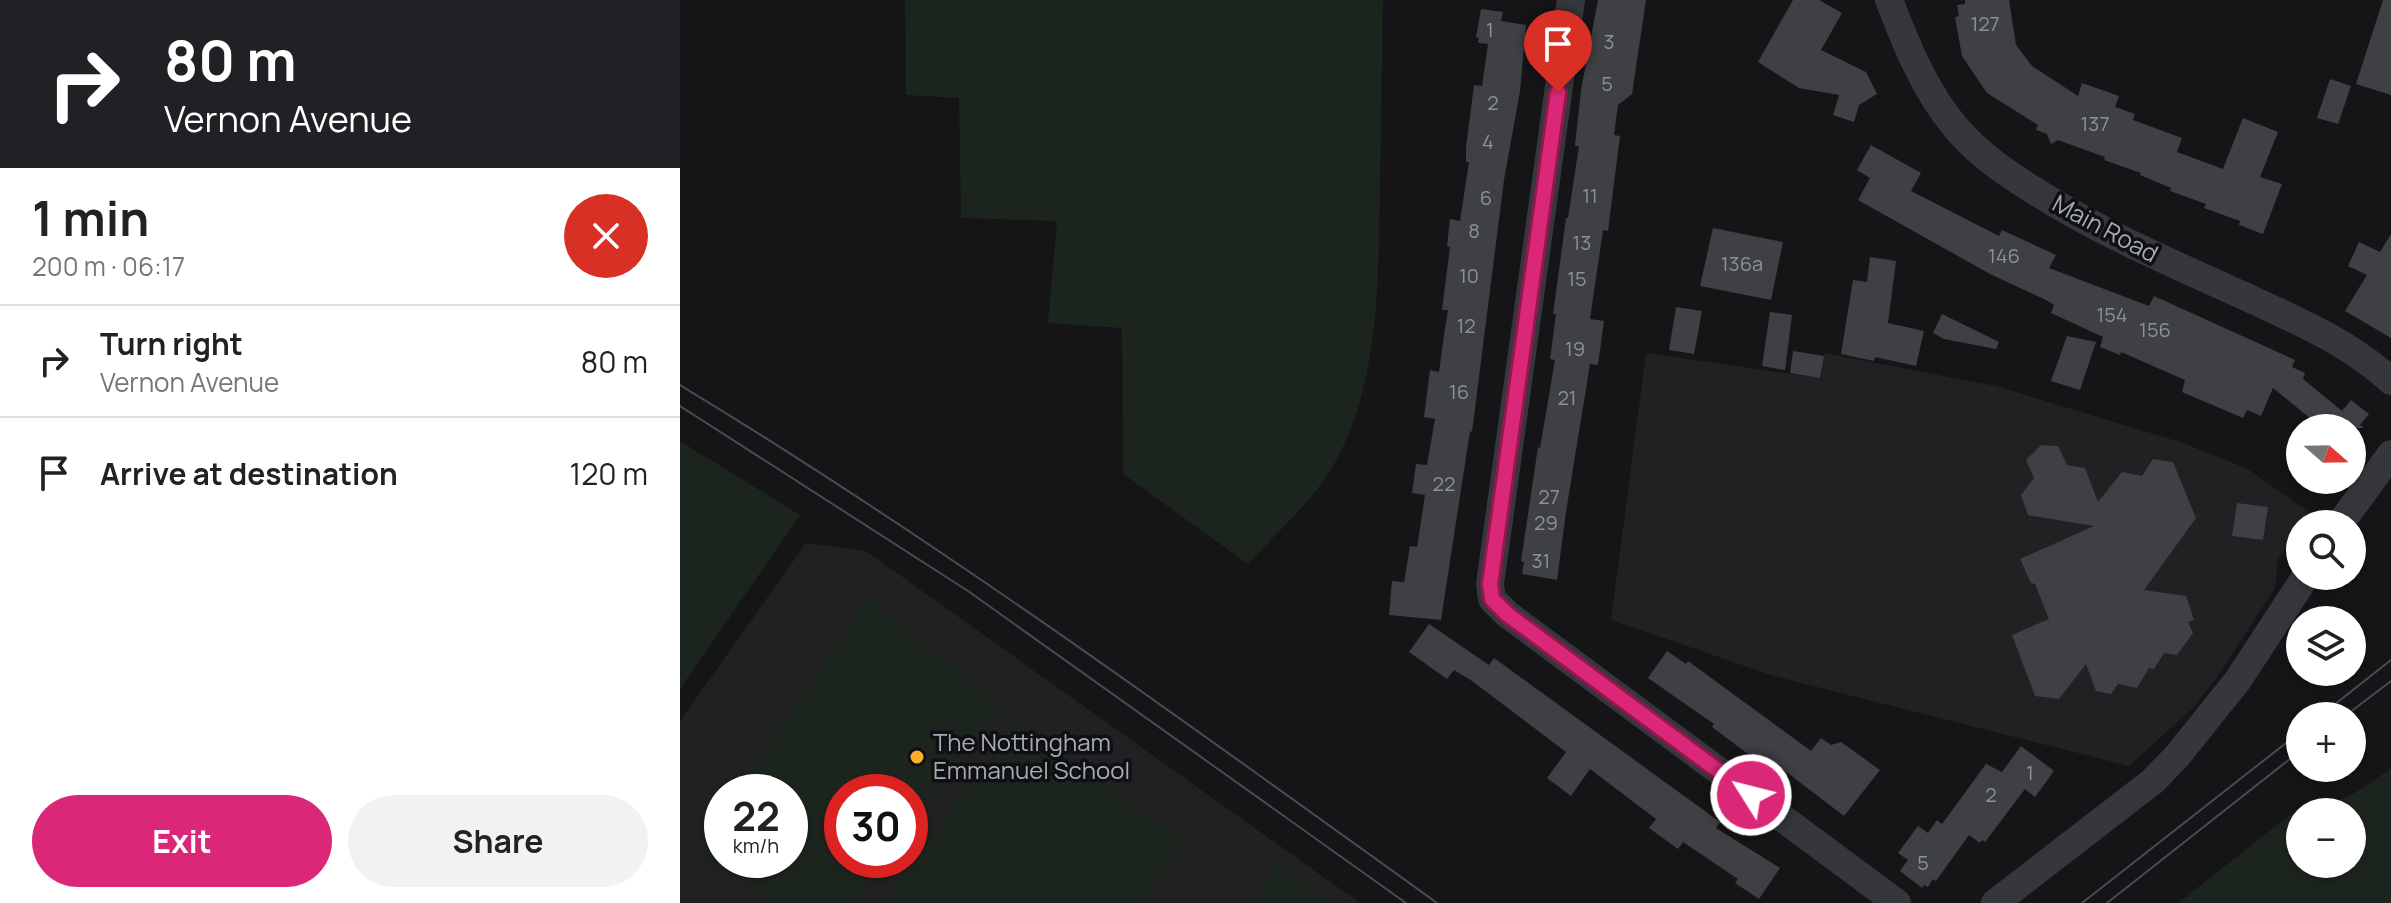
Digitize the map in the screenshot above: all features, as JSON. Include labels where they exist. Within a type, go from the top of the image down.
[{"type":"street","points":[[1571,0],[1490,584],[1492,599],[1507,614],[1897,903]]},
{"type":"street","name":"Main Road","points":[[1889,0],[1904,39],[1936,101],[1957,129],[1984,156],[2052,202],[2121,241],[2284,314],[2351,348],[2391,381]]},
{"type":"street","points":[[2350,510],[2391,454]]},
{"type":"street","points":[[1995,903],[2153,781],[2238,680],[2297,590]]},
{"type":"shaded area","points":[[905,0],[1383,0],[1377,292],[1362,394],[1352,426],[1329,472],[1308,500],[1248,564],[1123,474],[1122,328],[1048,323],[1057,221],[961,218],[959,98],[906,95]]},
{"type":"shaded area","points":[[1646,353],[1820,378],[1824,353],[1996,386],[2183,443],[2248,469],[2306,510],[2286,510],[2286,548],[2277,561],[2276,584],[2220,673],[2192,709],[2129,766],[1774,676],[1611,620]]},
{"type":"shaded area","points":[[680,441],[800,515],[680,689]]},
{"type":"shaded area","name":"The Nottingham Emmanuel School","points":[[806,543],[866,551],[1360,903],[680,903],[680,721]]},
{"type":"shaded area","points":[[867,598],[1003,704],[928,806],[928,774],[824,774],[824,878],[875,878],[857,903],[771,903],[736,878],[808,878],[808,774],[746,774]]},
{"type":"shaded area","points":[[1017,717],[1187,843],[1144,903],[881,903],[899,878],[928,878],[928,839]]},
{"type":"shaded area","points":[[2391,769],[2391,903],[2178,903],[2286,818],[2286,878],[2366,878],[2366,798],[2344,798]]},
{"type":"shaded area","points":[[704,835],[704,855],[695,848]]},
{"type":"shaded area","points":[[1280,862],[1336,903],[1250,903]]},
{"type":"building","points":[[1598,0],[1646,0],[1632,94],[1618,105],[1614,135],[1620,136],[1608,231],[1603,230],[1590,319],[1604,321],[1598,365],[1590,364],[1557,580],[1522,574],[1524,562],[1521,561],[1555,360],[1550,359],[1556,314],[1553,314],[1579,146],[1575,146],[1581,90]]},
{"type":"building","points":[[1793,0],[1819,0],[1842,13],[1821,50],[1866,72],[1877,94],[1859,105],[1854,122],[1833,115],[1839,95],[1799,88],[1758,62]]},
{"type":"building","points":[[1965,0],[2009,0],[2016,45],[2032,66],[2078,96],[2082,83],[2119,96],[2115,107],[2135,114],[2133,120],[2182,138],[2177,152],[2223,169],[2243,118],[2278,132],[2260,177],[2282,184],[2263,234],[2239,225],[2240,221],[2204,208],[2206,204],[2170,191],[2171,188],[2141,173],[2104,160],[2105,157],[2058,140],[2051,144],[2047,134],[2036,130],[2038,125],[1987,93],[1962,56],[1955,17],[1959,16],[1957,5],[1965,4]]},
{"type":"building","points":[[2383,0],[2391,0],[2391,95],[2356,84]]},
{"type":"building","points":[[1481,9],[1503,12],[1501,21],[1526,25],[1520,91],[1504,180],[1472,432],[1441,620],[1389,615],[1392,581],[1404,582],[1410,546],[1417,547],[1425,495],[1412,493],[1416,464],[1427,465],[1435,419],[1424,417],[1430,370],[1439,372],[1448,310],[1442,310],[1450,247],[1447,246],[1450,219],[1460,221],[1469,162],[1466,162],[1466,147],[1474,85],[1482,86],[1488,44],[1478,43],[1479,38],[1476,37]]},
{"type":"building","points":[[2330,79],[2351,86],[2338,124],[2317,118]]},
{"type":"building","points":[[1871,145],[1921,173],[1911,191],[1999,236],[2002,230],[2056,255],[2049,268],[2149,306],[2154,296],[2295,360],[2292,367],[2305,373],[2303,379],[2342,411],[2351,400],[2369,414],[2366,418],[2366,414],[2305,414],[2273,388],[2261,416],[2247,410],[2243,418],[2182,392],[2185,380],[2121,352],[2120,355],[2100,347],[2103,337],[2051,313],[2054,305],[2048,301],[1990,274],[1858,200],[1870,178],[1857,170]]},
{"type":"building","points":[[1713,228],[1783,242],[1771,300],[1700,286]]},
{"type":"building","points":[[2391,234],[2391,338],[2345,311],[2367,275],[2348,266],[2359,242],[2380,252]]},
{"type":"building","points":[[1870,257],[1896,261],[1888,323],[1924,331],[1916,366],[1875,357],[1874,361],[1841,354],[1853,280],[1867,282]]},
{"type":"building","points":[[1676,307],[1702,311],[1694,354],[1669,350]]},
{"type":"building","points":[[1770,312],[1792,315],[1785,370],[1762,366]]},
{"type":"building","points":[[1942,314],[1999,342],[1996,349],[1944,339],[1933,333]]},
{"type":"building","points":[[2067,336],[2096,342],[2080,390],[2051,381]]},
{"type":"building","points":[[1793,351],[1824,356],[1820,378],[1790,373]]},
{"type":"building","points":[[2041,445],[2058,446],[2067,465],[2085,468],[2098,502],[2122,472],[2142,476],[2153,459],[2173,462],[2196,518],[2144,590],[2186,596],[2194,620],[2188,622],[2193,633],[2177,655],[2164,653],[2154,669],[2149,668],[2137,688],[2118,684],[2111,694],[2096,691],[2086,664],[2059,699],[2035,696],[2012,635],[2049,619],[2035,584],[2031,583],[2020,559],[2094,526],[2028,515],[2021,495],[2034,478],[2026,460]]},
{"type":"building","points":[[2237,503],[2268,507],[2263,540],[2232,536]]},
{"type":"building","points":[[1429,624],[1489,665],[1494,658],[1720,822],[1716,828],[1780,868],[1759,899],[1735,883],[1738,879],[1683,842],[1678,849],[1649,828],[1656,819],[1590,769],[1571,796],[1547,778],[1566,752],[1472,681],[1454,670],[1447,679],[1409,652]]},
{"type":"building","points":[[1667,651],[1686,664],[1688,661],[1811,751],[1821,738],[1831,745],[1841,742],[1880,770],[1844,816],[1773,762],[1768,769],[1712,727],[1714,724],[1648,678]]},
{"type":"building","points":[[2021,746],[2054,771],[2035,797],[2025,789],[1985,842],[1982,840],[1980,843],[1969,835],[1936,881],[1933,879],[1928,887],[1924,885],[1922,888],[1900,871],[1908,860],[1898,853],[1918,826],[1928,833],[1937,820],[1942,824],[1986,764],[2002,772]]},
{"type":"tram line","points":[[680,385],[969,572],[1157,702],[1437,903]]},
{"type":"tram line","points":[[680,406],[968,591],[1406,903]]},
{"type":"tram line","points":[[2338,702],[2391,660]]},
{"type":"tram line","points":[[2363,702],[2391,681]]},
{"type":"tram line","points":[[2082,903],[2286,743]]},
{"type":"tram line","points":[[2107,903],[2286,762]]},
{"type":"place","name":"The Nottingham Emmanuel School","points":[[917,757]]},
{"type":"route","points":[[1558,92],[1490,584],[1492,599],[1507,614],[1751,795]]}]
